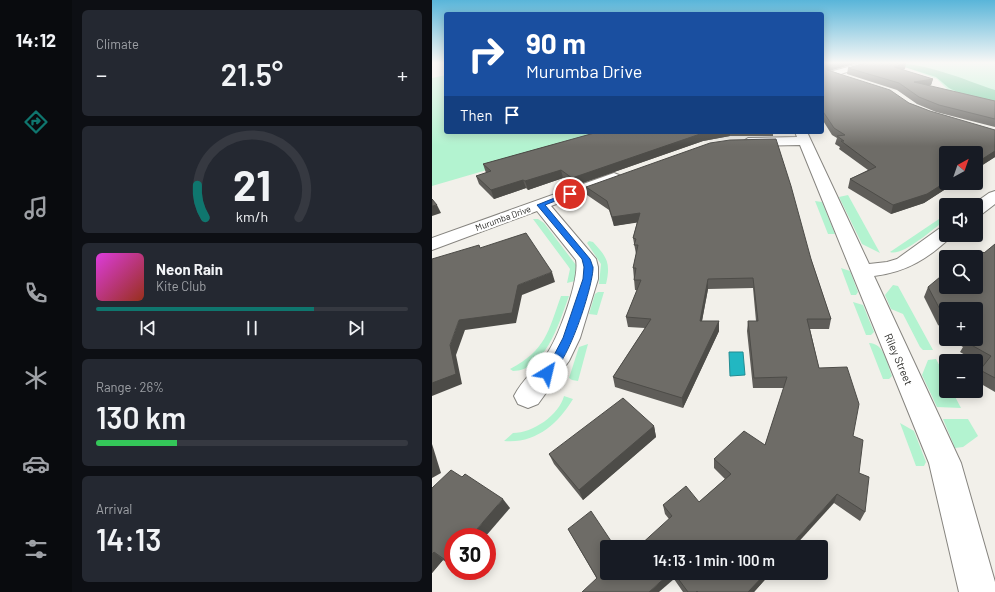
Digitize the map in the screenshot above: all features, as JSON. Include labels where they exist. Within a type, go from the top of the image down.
[{"type":"street","points":[[730,142],[803,137]]},
{"type":"street","name":"Riley Street","points":[[803,137],[945,463],[979,592]]},
{"type":"street","name":"Murumba Drive","points":[[432,244],[628,173]]},
{"type":"street","points":[[983,205],[995,196]]},
{"type":"street","points":[[528,396],[556,361],[568,338],[587,279],[588,267],[586,259],[541,205]]},
{"type":"street","points":[[861,271],[881,269],[904,263],[939,237]]},
{"type":"green space","points":[[432,91],[444,91],[444,134],[610,134],[432,186]]},
{"type":"green space","points":[[949,91],[995,91],[995,106],[953,95]]},
{"type":"green space","points":[[954,91],[995,91],[995,104],[963,95]]},
{"type":"green space","points":[[848,195],[880,253],[862,244],[839,197]]},
{"type":"green space","points":[[815,201],[822,202],[835,234],[828,234]]},
{"type":"green space","points":[[533,219],[538,219],[544,223],[576,265],[575,281],[567,283],[570,269]]},
{"type":"green space","points":[[939,219],[939,225],[917,241],[902,250],[890,252]]},
{"type":"green space","points":[[589,241],[593,242],[598,247],[607,261],[608,271],[606,284],[599,284],[601,264],[587,243]]},
{"type":"green space","points":[[841,268],[850,271],[858,292],[856,295],[851,295]]},
{"type":"green space","points":[[893,285],[898,286],[933,350],[923,350],[903,314],[891,309],[885,295]]},
{"type":"green space","points":[[598,292],[604,292],[597,315],[589,314],[595,294]]},
{"type":"green space","points":[[561,296],[569,296],[556,330],[543,354],[525,369],[513,371],[510,369],[522,362],[539,347],[549,330]]},
{"type":"green space","points":[[853,302],[863,305],[874,332],[871,335],[866,335]]},
{"type":"green space","points":[[869,343],[878,346],[882,350],[892,376],[889,379],[883,379]]},
{"type":"green space","points":[[588,344],[578,381],[572,380],[569,378],[579,347]]},
{"type":"green space","points":[[936,359],[939,365],[939,398],[956,398],[961,408],[937,407],[922,375],[928,360]]},
{"type":"green space","points":[[564,396],[573,399],[553,424],[536,436],[515,441],[504,441],[513,433],[529,430],[544,422],[557,410]]},
{"type":"green space","points":[[943,419],[968,419],[978,436],[963,447],[955,448]]},
{"type":"green space","points":[[900,423],[914,431],[926,462],[924,466],[916,466]]},
{"type":"water","points":[[729,352],[743,352],[745,375],[730,376]]},
{"type":"building","points":[[824,91],[891,91],[909,103],[930,111],[995,130],[995,151],[983,159],[983,146],[939,146],[939,186],[927,194],[893,205],[850,179],[876,167],[841,141],[844,141],[837,136],[845,135],[834,128],[824,113]]},
{"type":"building","points":[[910,91],[951,91],[995,101],[995,119],[939,105],[919,97]]},
{"type":"building","points":[[591,134],[700,134],[572,178],[561,170],[491,190],[476,176],[491,171],[483,164]]},
{"type":"building","points":[[776,139],[791,186],[811,259],[831,319],[807,319],[819,368],[847,367],[859,404],[853,436],[863,440],[859,473],[869,477],[865,512],[837,494],[795,540],[646,540],[672,516],[663,505],[686,486],[699,502],[731,474],[714,459],[744,431],[765,445],[787,377],[754,378],[748,321],[758,321],[753,278],[708,279],[700,321],[719,321],[682,398],[613,377],[651,319],[626,317],[641,280],[634,280],[636,268],[633,268],[638,245],[634,245],[636,239],[633,238],[640,213],[612,217],[607,201],[586,187],[710,143],[730,140]]},
{"type":"building","points":[[432,199],[437,205],[432,206]]},
{"type":"building","points":[[526,233],[552,272],[518,285],[512,313],[459,320],[450,345],[456,374],[432,383],[432,259],[479,245],[480,248]]},
{"type":"building","points":[[995,244],[995,378],[983,372],[983,366],[991,356],[973,346],[983,346],[983,302],[939,302],[939,308],[928,287],[939,278],[939,294],[983,294],[983,252],[984,253]]},
{"type":"building","points":[[623,398],[654,426],[579,490],[549,454]]},
{"type":"building","points":[[451,470],[462,477],[465,474],[503,499],[478,528],[444,528],[444,559],[434,552],[432,554],[432,488]]},
{"type":"building","points":[[591,511],[610,540],[600,540],[600,580],[662,580],[649,592],[582,592],[597,578],[568,529]]},
{"type":"building","points":[[679,580],[759,580],[748,592],[688,592]]},
{"type":"route","points":[[547,373],[556,361],[568,338],[587,279],[588,267],[586,259],[541,205],[570,194]]}]
